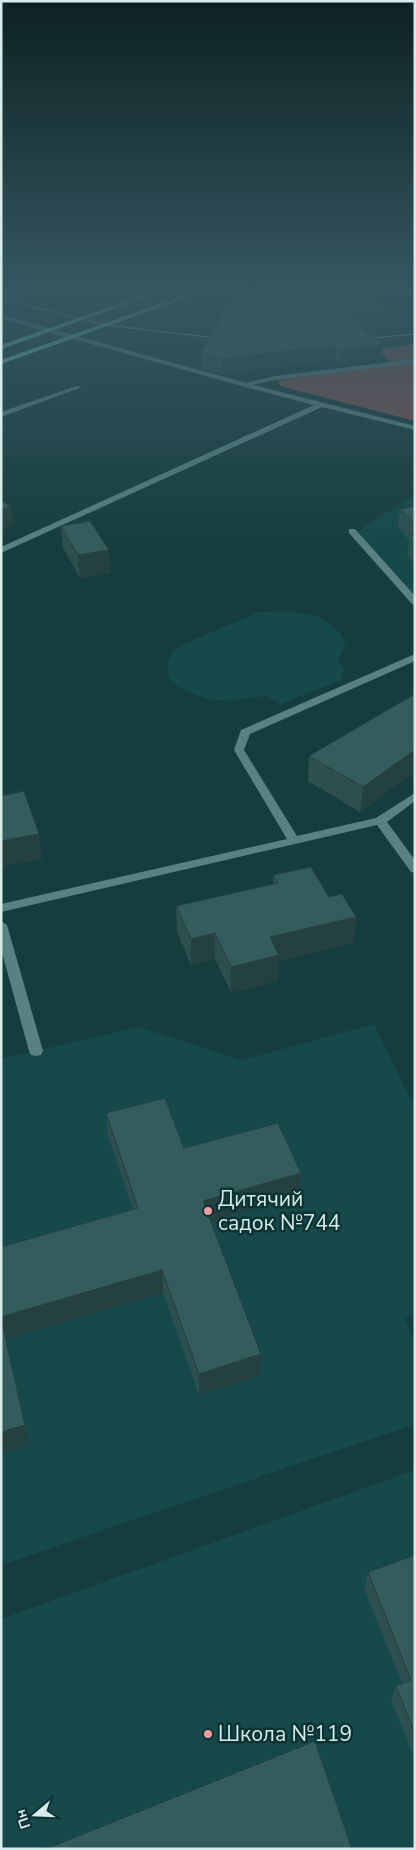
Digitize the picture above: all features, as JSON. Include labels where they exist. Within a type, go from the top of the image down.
[{"type":"street","points":[[220,378],[415,428]]},
{"type":"street","points":[[244,385],[274,378]]},
{"type":"street","points":[[1,415],[79,387]]},
{"type":"street","points":[[1,550],[322,404]]},
{"type":"street","points":[[352,532],[415,602]]},
{"type":"street","points":[[294,840],[239,750],[245,732],[415,657]]},
{"type":"street","points":[[1,908],[380,820],[415,796]]},
{"type":"street","points":[[380,820],[415,869]]},
{"type":"street","points":[[1,925],[36,1051]]},
{"type":"shaded area","points":[[415,378],[415,421],[280,386],[278,381],[286,379]]},
{"type":"shaded area","points":[[415,495],[415,599],[356,532]]},
{"type":"shaded area","points":[[288,611],[320,617],[339,632],[345,641],[344,649],[338,659],[344,671],[341,680],[280,704],[267,696],[226,701],[207,699],[176,686],[169,678],[167,669],[169,660],[173,652],[184,644],[259,612]]},
{"type":"shaded area","name":"Дитячий садок №744","points":[[374,1024],[415,1108],[415,1314],[404,1317],[415,1342],[415,1424],[1,1565],[1,1059],[139,1027],[242,1060]]},
{"type":"shaded area","name":"Школа №119","points":[[412,1471],[415,1476],[415,1849],[1,1849],[1,1619]]},
{"type":"building","points":[[1,501],[11,506],[1,510]]},
{"type":"building","points":[[415,506],[415,523],[400,509]]},
{"type":"building","points":[[90,521],[109,550],[78,555],[61,526]]},
{"type":"building","points":[[415,535],[415,542],[409,536]]},
{"type":"building","points":[[415,694],[415,750],[363,787],[309,756]]},
{"type":"building","points":[[24,791],[39,834],[1,841],[1,796]]},
{"type":"building","points":[[311,867],[329,897],[342,894],[356,917],[270,937],[279,955],[231,967],[215,933],[191,939],[176,906],[278,883],[273,875]]},
{"type":"building","points":[[165,1098],[184,1148],[278,1123],[301,1173],[203,1201],[261,1354],[199,1374],[162,1270],[1,1317],[1,1247],[138,1208],[106,1113]]},
{"type":"building","points":[[1,1319],[25,1425],[1,1432]]},
{"type":"building","points":[[415,1555],[415,1733],[396,1686],[411,1680],[368,1572]]},
{"type":"building","points":[[315,1741],[352,1849],[46,1849]]},
{"type":"place","name":"Дитячий садок №744","points":[[208,1211]]},
{"type":"place","name":"Школа №119","points":[[208,1734]]}]
